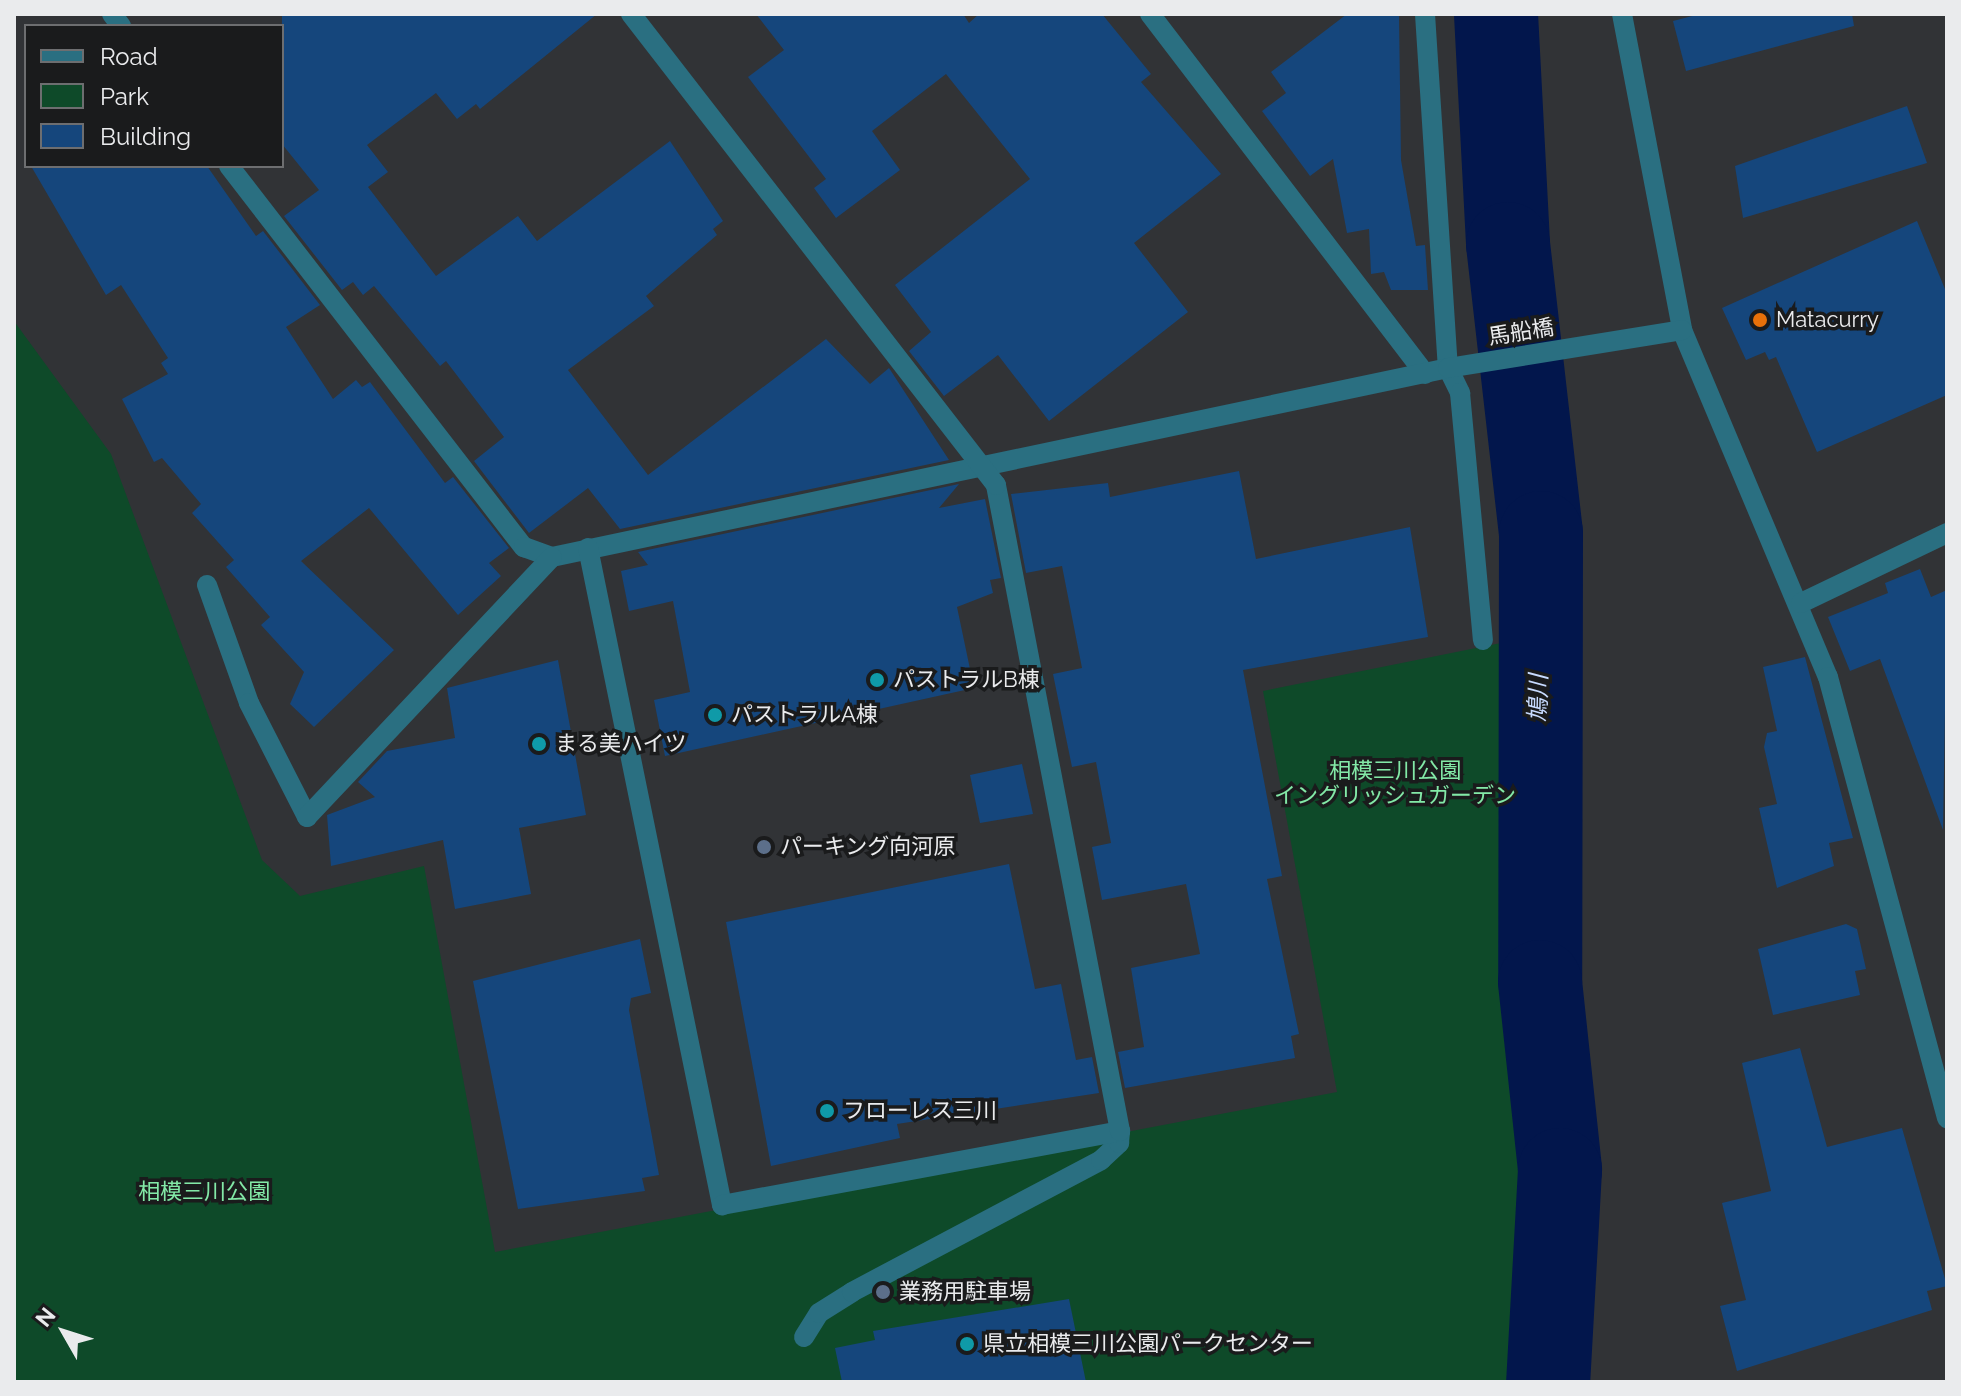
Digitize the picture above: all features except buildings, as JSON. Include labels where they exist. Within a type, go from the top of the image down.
[{"type":"street","points":[[631,14],[996,485],[1120,1131],[1119,1143],[1101,1160],[864,1285],[819,1313],[804,1337]]},
{"type":"street","points":[[1150,14],[1425,374]]},
{"type":"street","points":[[1425,14],[1448,368],[1460,393],[1483,640]]},
{"type":"street","points":[[1622,14],[1682,330],[1801,603],[1868,813],[1944,1084],[1947,1118]]},
{"type":"street","points":[[207,585],[249,703],[307,817],[552,557],[524,547],[231,168]]},
{"type":"street","name":"馬船橋","points":[[552,557],[1448,368],[1682,330]]},
{"type":"street","points":[[1801,603],[1947,533]]},
{"type":"street","points":[[588,548],[722,1205],[1120,1131]]},
{"type":"green space","name":"相模三川公園","points":[[14,321],[111,454],[262,860],[300,896],[424,866],[495,1252],[1337,1092],[1263,691],[1501,643],[1532,1187],[1523,1382],[14,1382]]},
{"type":"waterway","name":"鳩川","points":[[1496,14],[1508,244],[1541,533],[1540,982],[1560,1170],[1548,1382]]},
{"type":"place","name":"Matacurry","points":[[1760,320]]},
{"type":"place","name":"パストラルB棟","points":[[877,680]]},
{"type":"place","name":"パストラルA棟","points":[[715,715]]},
{"type":"place","name":"まる美ハイツ","points":[[539,744]]},
{"type":"place","name":"パーキング向河原","points":[[764,847]]},
{"type":"place","name":"フローレス三川","points":[[827,1111]]},
{"type":"place","name":"業務用駐車場","points":[[883,1292]]},
{"type":"place","name":"県立相模三川公園パークセンター","points":[[967,1344]]},
{"type":"park label","name":"相模三川公園 イングリッシュガーデン","points":[[1395,782]]}]
